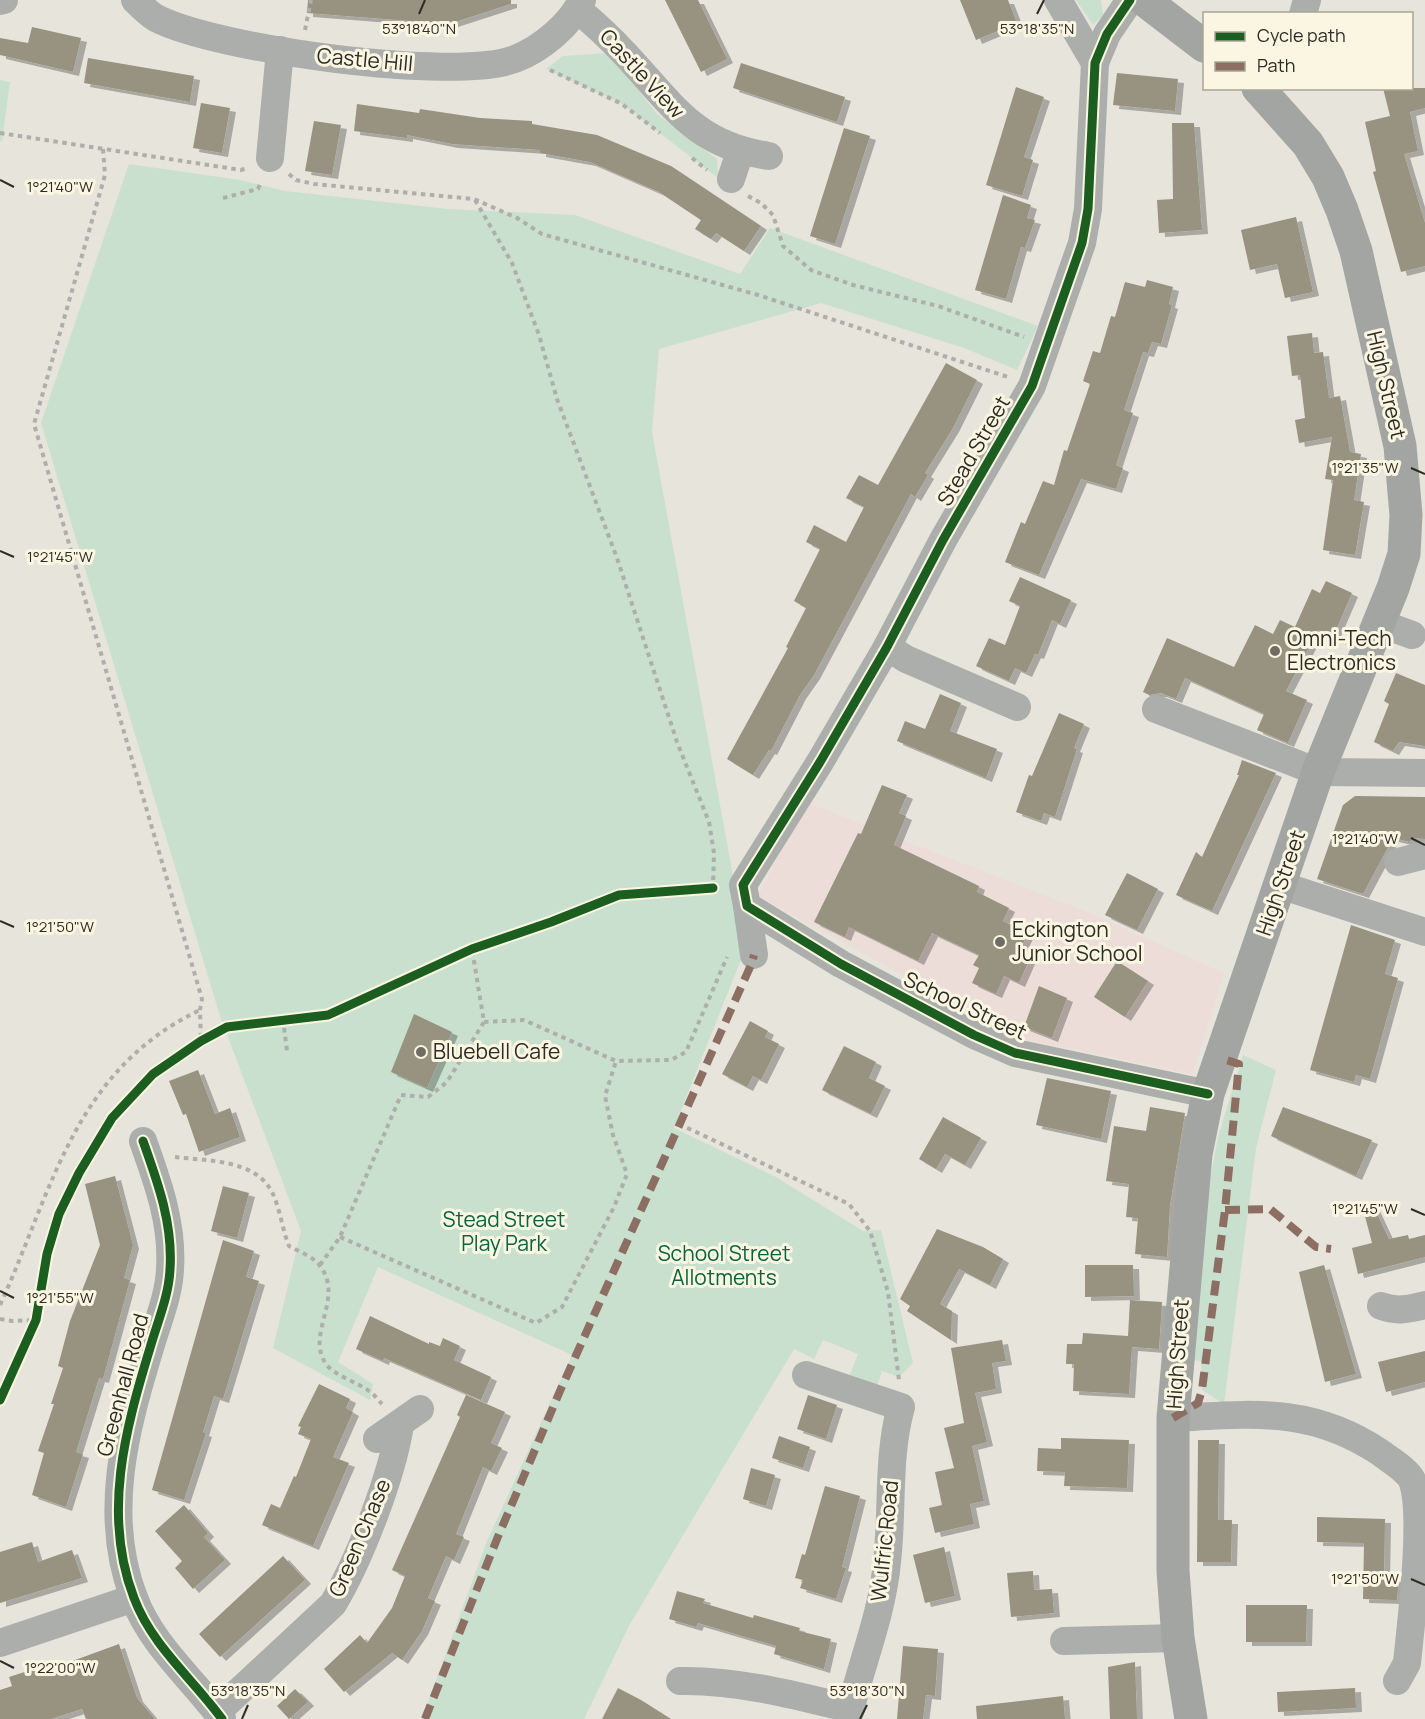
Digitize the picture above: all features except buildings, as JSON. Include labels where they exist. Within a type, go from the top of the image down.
[{"type":"main road","points":[[1144,0],[1203,45]]},
{"type":"main road","name":"High Street","points":[[1191,1719],[1178,1638],[1173,1571],[1173,1418],[1188,1218],[1196,1154],[1208,1094],[1318,772],[1379,623],[1416,515],[1356,251],[1342,210],[1328,177],[1308,144],[1260,90]]},
{"type":"street","name":"Castle Hill","points":[[135,0],[155,17],[181,27],[300,55],[458,69],[487,66],[516,59],[554,35],[580,5]]},
{"type":"street","points":[[1058,0],[1095,63]]},
{"type":"street","name":"Stead Street","points":[[745,896],[886,648],[943,540],[1032,386],[1082,243],[1088,209],[1095,63],[1107,34],[1130,0]]},
{"type":"street","name":"Castle View","points":[[580,5],[667,103],[688,122],[715,140],[740,152],[769,156]]},
{"type":"street","points":[[270,159],[280,50]]},
{"type":"street","points":[[729,182],[740,152]]},
{"type":"street","points":[[1379,623],[1412,635]]},
{"type":"street","points":[[886,648],[1017,707]]},
{"type":"street","points":[[1156,709],[1318,772],[1425,773]]},
{"type":"street","points":[[1398,862],[1425,855]]},
{"type":"street","points":[[1280,885],[1425,932]]},
{"type":"street","points":[[742,951],[745,896]]},
{"type":"street","name":"School Street","points":[[745,896],[841,964],[974,1035],[1014,1053],[1208,1094]]},
{"type":"street","name":"Greenhall Road","points":[[147,1153],[164,1202],[171,1241],[170,1272],[125,1441],[118,1483],[122,1555],[134,1598],[146,1622],[168,1655],[219,1716]]},
{"type":"street","points":[[1381,1306],[1391,1310],[1408,1310],[1425,1305]]},
{"type":"street","points":[[806,1375],[901,1407]]},
{"type":"street","name":"Wulfric Road","points":[[695,1672],[849,1714],[876,1618],[887,1565],[893,1444],[901,1407]]},
{"type":"street","points":[[1173,1418],[1267,1413],[1298,1417],[1363,1441],[1418,1479],[1418,1538],[1407,1663],[1397,1681]]},
{"type":"street","name":"Green Chase","points":[[219,1716],[333,1604],[343,1587],[396,1451],[399,1424]]},
{"type":"street","points":[[0,1643],[134,1598]]},
{"type":"street","points":[[1064,1641],[1178,1638]]},
{"type":"path","points":[[516,59],[583,84],[622,104],[667,139]]},
{"type":"path","points":[[0,133],[241,170],[270,159],[296,180],[314,184],[474,199],[517,218],[542,234],[758,295],[967,362],[1032,386]]},
{"type":"path","points":[[102,149],[105,175],[34,424],[202,999],[201,1041]]},
{"type":"path","points":[[684,152],[761,203],[773,215],[783,246],[811,270],[853,285],[938,306],[1047,346]]},
{"type":"path","points":[[223,198],[258,189]]},
{"type":"path","points":[[474,199],[512,263],[539,335],[557,399],[617,558],[677,742],[708,822],[714,853],[713,888]]},
{"type":"path","points":[[320,1265],[340,1237],[400,1095],[428,1097],[447,1082],[484,1022],[472,949]]},
{"type":"path","points":[[484,1022],[524,1020],[616,1061],[670,1060],[686,1052],[742,951]]},
{"type":"path","points":[[0,1305],[51,1177],[81,1118],[120,1068],[165,1030],[200,1010]]},
{"type":"path","points":[[283,1019],[287,1051]]},
{"type":"path","points":[[340,1237],[536,1323],[562,1307],[614,1207],[627,1174],[613,1135],[605,1096],[616,1061]]},
{"type":"path","points":[[679,1124],[849,1204],[870,1231],[888,1292],[901,1407]]},
{"type":"path","points":[[147,1153],[239,1166],[256,1174],[272,1192],[289,1246],[320,1265],[329,1287],[327,1312],[320,1332],[321,1349],[326,1364],[370,1392],[399,1424]]},
{"type":"path","points":[[0,1318],[12,1321],[36,1320]]},
{"type":"shaded area","name":"Eckington Junior School","points":[[805,802],[1088,912],[1224,973],[1193,1074],[1019,1038],[758,896]]},
{"type":"green space","points":[[1076,0],[1101,0],[1103,15],[1093,25]]},
{"type":"green space","points":[[610,53],[657,114],[717,159],[718,178],[622,104],[546,69],[563,56]]},
{"type":"green space","points":[[0,80],[10,82],[2,141],[0,141]]},
{"type":"green space","points":[[129,164],[240,180],[285,191],[448,209],[575,215],[740,274],[770,228],[1038,326],[1017,370],[964,348],[821,303],[659,349],[652,432],[746,947],[674,1128],[776,1177],[863,1231],[881,1230],[913,1363],[899,1377],[882,1371],[877,1386],[850,1375],[858,1354],[823,1340],[814,1359],[794,1349],[629,1626],[584,1719],[422,1719],[487,1541],[572,1355],[378,1267],[338,1362],[373,1384],[370,1400],[273,1348],[301,1231],[220,1016],[41,423]]},
{"type":"green space","points":[[1243,1055],[1276,1070],[1256,1148],[1224,1404],[1202,1390],[1201,1361],[1193,1360],[1207,1197],[1218,1137]]},
{"type":"marked path","points":[[425,1719],[497,1539],[560,1391],[754,955]]},
{"type":"marked path","points":[[1173,1418],[1198,1403],[1202,1390],[1225,1210],[1239,1064],[1220,1058]]},
{"type":"marked path","points":[[1225,1210],[1270,1209],[1316,1247],[1331,1249]]},
{"type":"cycle path","points":[[1130,0],[1107,34],[1095,63],[1088,209],[1082,243],[1032,386],[943,540],[887,647],[820,762],[743,885],[747,906],[841,964],[974,1035],[1015,1053],[1208,1094]]},
{"type":"cycle path","points":[[0,1400],[36,1320],[47,1254],[59,1214],[79,1173],[112,1118],[153,1074],[201,1041],[227,1027],[328,1015],[472,949],[551,922],[619,895],[713,888]]},
{"type":"cycle path","points":[[143,1141],[167,1220],[170,1269],[165,1299],[132,1410],[126,1441],[118,1504],[119,1535],[124,1567],[134,1598],[151,1632],[222,1719]]},
{"type":"place","name":"Omni-Tech Electronics","points":[[1275,651]]},
{"type":"place","name":"Eckington Junior School","points":[[1000,942]]},
{"type":"place","name":"Bluebell Cafe","points":[[421,1052]]},
{"type":"park label","name":"Stead Street Play Park","points":[[504,1232]]},
{"type":"park label","name":"School Street Allotments","points":[[724,1266]]}]
